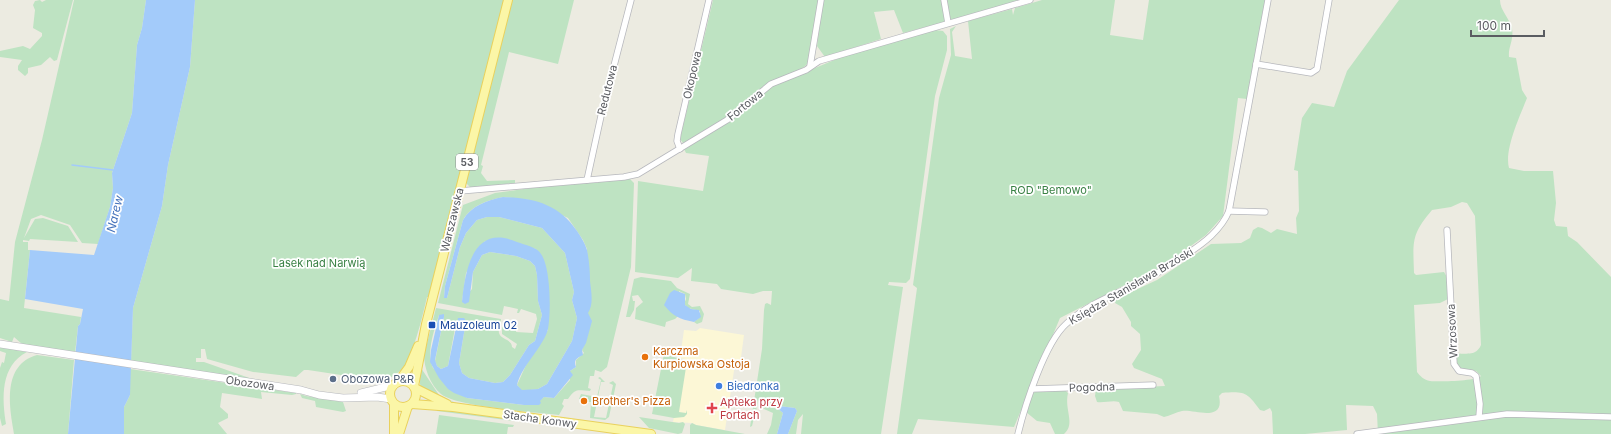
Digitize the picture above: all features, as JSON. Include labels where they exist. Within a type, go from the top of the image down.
[{"type":"main road","name":"Warszawska","points":[[415,387],[426,324],[508,0]]},
{"type":"main road","name":"Warszawska","points":[[396,384],[411,363],[426,324]]},
{"type":"main road","points":[[396,384],[406,381],[415,387]]},
{"type":"main road","name":"53","points":[[393,402],[391,390],[396,384]]},
{"type":"main road","name":"53","points":[[410,405],[416,397],[415,387]]},
{"type":"main road","name":"Stacha Konwy","points":[[415,387],[453,407]]},
{"type":"main road","points":[[393,402],[400,407],[410,405]]},
{"type":"main road","points":[[393,402],[394,434]]},
{"type":"main road","points":[[399,434],[410,405]]},
{"type":"main road","name":"Stacha Konwy","points":[[410,405],[453,407],[651,434]]},
{"type":"street","name":"Redutowa","points":[[587,180],[602,108],[631,0]]},
{"type":"street","name":"Okopowa","points":[[680,149],[677,141],[678,134],[710,0]]},
{"type":"street","points":[[810,66],[821,0]]},
{"type":"street","points":[[944,0],[948,23]]},
{"type":"street","name":"Fortowa","points":[[460,191],[635,175],[680,149],[735,114],[771,84],[819,61],[1030,0]]},
{"type":"street","name":"Księdza Stanisława Brzóski","points":[[1018,434],[1022,413],[1054,338],[1067,323],[1098,303],[1157,273],[1200,245],[1218,229],[1229,211],[1268,0]]},
{"type":"street","points":[[1256,64],[1311,73],[1317,69],[1329,0]]},
{"type":"street","points":[[1229,211],[1265,212]]},
{"type":"street","name":"Wrzosowa","points":[[1447,230],[1454,364],[1459,371],[1472,373],[1476,376],[1480,404],[1479,417]]},
{"type":"street","name":"Obozowa","points":[[0,344],[301,390],[359,394],[396,384]]},
{"type":"street","name":"Pogodna","points":[[1032,389],[1153,385]]},
{"type":"street","name":"Obozowa","points":[[301,390],[319,395],[343,398],[377,397],[393,402]]},
{"type":"street","points":[[1357,434],[1479,417],[1530,413],[1611,417]]},
{"type":"shaded area","points":[[700,328],[744,335],[740,365],[735,364],[725,430],[692,423],[673,422],[685,359],[680,358],[684,330],[696,331]]},
{"type":"green space","points":[[40,0],[42,2],[46,0],[73,0],[57,60],[54,61],[50,57],[41,65],[28,68],[28,73],[25,76],[18,70],[18,66],[22,60],[0,57],[0,51],[23,46],[30,49],[42,36],[42,33],[33,28],[35,10],[33,5],[35,1]]},
{"type":"green space","points":[[74,0],[146,0],[142,28],[137,45],[132,113],[112,173],[113,188],[110,207],[98,244],[82,243],[70,225],[41,215],[31,219],[24,238],[35,219],[43,218],[68,226],[78,242],[30,239],[29,241],[23,240],[23,242],[28,242],[28,250],[30,250],[24,308],[81,317],[80,324],[78,326],[75,353],[22,344],[14,337],[12,342],[0,338],[0,299],[9,301],[15,242],[42,140]]},
{"type":"green space","name":"Lasek nad Narwią","points":[[195,0],[504,0],[429,297],[427,297],[417,336],[409,357],[400,371],[391,377],[372,384],[361,378],[308,370],[304,370],[296,377],[253,372],[207,359],[205,349],[201,349],[201,358],[196,358],[196,362],[204,362],[255,380],[131,361],[133,308],[162,206],[168,165],[190,67]]},
{"type":"green space","points":[[512,0],[574,0],[558,64],[509,52],[481,165],[483,166],[481,173],[487,181],[515,180],[515,183],[471,188],[466,183]]},
{"type":"green space","points":[[713,0],[818,0],[808,63],[799,70],[767,84],[706,132],[683,143],[680,139]]},
{"type":"green space","points":[[823,0],[942,0],[946,20],[945,22],[903,33],[894,10],[874,12],[881,39],[825,57],[817,46]]},
{"type":"green space","points":[[945,0],[1024,0],[950,21]]},
{"type":"green space","name":"ROD \"Bemowo\"","points":[[1042,0],[1115,0],[1110,35],[1143,40],[1149,0],[1265,0],[1247,99],[1238,98],[1223,216],[1206,235],[1166,264],[1060,318],[1014,427],[918,419],[912,434],[897,434],[917,288],[913,285],[939,98],[951,55],[950,29],[956,26],[952,32],[955,56],[972,59],[968,21],[1012,9],[1013,15],[1015,8]]},
{"type":"green space","points":[[1399,0],[1500,0],[1500,4],[1512,29],[1509,57],[1516,58],[1522,90],[1527,98],[1511,143],[1508,161],[1509,168],[1524,171],[1553,171],[1556,203],[1554,220],[1556,226],[1567,227],[1568,236],[1577,242],[1611,277],[1611,434],[1378,434],[1377,414],[1373,406],[1346,405],[1347,430],[1305,434],[1273,434],[1272,412],[1270,408],[1264,411],[1260,410],[1245,394],[1236,392],[1222,393],[1219,396],[1220,404],[1213,412],[1182,411],[1164,417],[1157,414],[1123,411],[1119,402],[1117,401],[1097,402],[1095,396],[1096,389],[1165,386],[1162,379],[1134,368],[1132,364],[1141,350],[1140,334],[1131,326],[1131,322],[1122,307],[1115,303],[1116,299],[1157,280],[1211,244],[1241,243],[1250,238],[1253,230],[1258,227],[1271,233],[1277,229],[1297,234],[1296,218],[1299,211],[1298,171],[1294,170],[1302,118],[1312,103],[1334,107],[1347,71]],"holes":[[[1462,202],[1467,203],[1475,216],[1481,345],[1477,351],[1468,354],[1457,354],[1455,357],[1457,366],[1460,370],[1476,371],[1481,376],[1478,378],[1465,380],[1430,381],[1422,378],[1417,372],[1414,305],[1440,303],[1448,299],[1448,279],[1444,272],[1416,275],[1414,273],[1413,253],[1415,239],[1420,226],[1432,210],[1451,207]]]},
{"type":"green space","points":[[935,30],[943,31],[947,36],[947,50],[935,96],[910,279],[906,283],[889,282],[888,285],[903,287],[881,434],[801,434],[803,414],[798,420],[796,434],[788,434],[797,411],[795,408],[779,406],[776,407],[783,413],[777,434],[767,434],[771,425],[773,413],[764,409],[761,405],[764,400],[759,399],[752,426],[750,427],[762,349],[764,310],[765,304],[767,303],[771,305],[772,291],[763,291],[753,294],[721,289],[717,284],[691,281],[692,268],[678,278],[635,272],[638,181],[703,191],[709,156],[686,153],[684,149],[772,86],[851,53]]},
{"type":"green space","points":[[629,178],[634,183],[631,267],[607,367],[601,372],[595,370],[594,376],[590,376],[588,388],[591,389],[590,391],[577,390],[568,399],[564,399],[562,404],[564,406],[559,415],[479,406],[450,399],[441,394],[428,376],[424,355],[436,308],[501,319],[499,333],[512,344],[512,347],[515,349],[517,344],[502,334],[502,327],[512,329],[513,325],[517,326],[516,332],[533,333],[537,319],[536,314],[521,309],[519,313],[517,313],[518,309],[504,306],[502,315],[438,303],[463,205],[495,193],[531,187],[591,182],[598,183],[598,181]],"holes":[[[503,197],[529,200],[568,218],[583,240],[587,249],[588,334],[582,350],[584,353],[576,360],[576,367],[570,371],[570,380],[554,398],[544,397],[539,401],[539,405],[524,405],[467,398],[433,368],[430,355],[433,335],[439,315],[444,317],[435,361],[437,366],[441,369],[448,366],[456,323],[466,321],[459,363],[462,373],[469,378],[495,383],[503,382],[510,375],[529,345],[535,341],[542,315],[538,301],[537,275],[535,266],[530,261],[516,256],[490,252],[482,255],[473,272],[472,289],[462,301],[466,273],[485,241],[536,249],[548,330],[526,365],[517,385],[522,391],[538,389],[547,384],[572,341],[577,318],[572,300],[574,292],[565,253],[542,228],[499,217],[487,217],[477,220],[466,233],[460,247],[447,298],[444,298],[445,286],[463,220],[467,215],[480,204]]]},
{"type":"green space","points":[[641,277],[671,281],[677,288],[690,294],[688,304],[692,307],[700,306],[704,314],[702,322],[697,324],[694,322],[700,317],[700,311],[688,308],[684,304],[686,299],[685,294],[679,291],[680,314],[675,319],[666,322],[665,327],[635,319],[636,308],[643,302],[638,295],[632,296],[633,301],[635,301],[634,310],[630,317],[626,317],[634,279]]},
{"type":"green space","points":[[0,347],[27,352],[18,358],[7,374],[4,393],[6,424],[2,426],[0,418],[0,368],[2,362],[4,363],[6,353],[0,351]]},
{"type":"green space","points":[[664,354],[687,361],[679,412],[686,413],[687,410],[687,414],[684,417],[674,418],[652,414]]},
{"type":"green space","points":[[37,355],[74,360],[68,434],[14,434],[10,399],[10,388],[13,377],[18,368],[26,360]]},
{"type":"green space","points":[[421,368],[439,395],[456,403],[444,399],[421,387],[419,381]]},
{"type":"green space","points":[[130,369],[296,394],[292,395],[261,392],[262,399],[222,393],[220,407],[228,414],[228,418],[218,423],[227,434],[124,434],[124,407],[130,395]]},
{"type":"green space","points":[[600,377],[605,382],[601,382],[594,417],[606,418],[613,385],[609,383],[613,381],[616,384],[609,417],[605,420],[590,418],[591,402],[587,402],[588,397],[585,397],[584,400],[579,399],[581,394],[597,397],[601,380],[598,378]]},
{"type":"green space","points":[[1065,390],[1068,393],[1067,405],[1069,426],[1064,434],[1055,434],[1050,423],[1037,421],[1026,412],[1032,393],[1039,391]]},
{"type":"green space","points":[[300,394],[343,402],[346,411],[343,412],[316,407],[315,401],[302,398]]},
{"type":"green space","points":[[436,409],[513,419],[514,421],[437,411]]},
{"type":"green space","points":[[439,415],[514,425],[513,427],[508,427],[507,434],[436,434]]},
{"type":"green space","points":[[639,417],[679,423],[683,422],[685,424],[682,433],[678,434],[649,428]]},
{"type":"green space","points":[[692,423],[745,434],[690,434],[690,425]]},
{"type":"water","name":"Narew","points":[[146,0],[195,0],[190,67],[168,165],[162,206],[133,308],[130,395],[124,407],[124,434],[68,434],[78,326],[80,324],[83,309],[25,299],[30,250],[94,255],[110,207],[113,188],[112,173],[132,113],[137,45],[142,28]]},
{"type":"water","points":[[503,197],[535,201],[545,204],[562,214],[577,231],[588,254],[592,297],[590,310],[588,313],[592,321],[586,343],[582,350],[583,355],[576,360],[576,367],[570,371],[573,375],[554,398],[544,397],[540,401],[541,403],[539,405],[524,405],[467,398],[454,393],[448,389],[439,378],[430,362],[431,350],[439,315],[444,314],[435,360],[437,366],[441,369],[448,366],[458,318],[464,318],[466,321],[459,363],[462,373],[469,378],[495,383],[503,382],[510,375],[529,345],[535,341],[542,315],[538,301],[537,275],[535,266],[530,261],[516,256],[490,252],[482,255],[473,272],[469,302],[465,304],[462,302],[463,289],[469,264],[474,253],[481,244],[490,239],[502,238],[534,248],[541,254],[547,269],[550,302],[548,329],[542,342],[523,370],[517,385],[522,390],[538,389],[547,384],[572,341],[577,318],[572,300],[574,292],[565,253],[542,228],[499,217],[487,217],[477,220],[466,233],[460,247],[447,298],[444,298],[445,286],[463,220],[470,211],[480,204]]},
{"type":"water","points":[[674,290],[685,294],[685,305],[691,309],[699,310],[701,317],[694,322],[689,321],[680,318],[667,309],[664,305],[670,293]]},
{"type":"water","points":[[776,407],[795,408],[797,411],[788,434],[777,434],[783,413]]},
{"type":"waterway","points":[[72,165],[113,170]]},
{"type":"place","name":"Mauzoleum 02","points":[[432,325]]},
{"type":"place","name":"Karczma Kurpiowska Ostoja","points":[[645,357]]},
{"type":"place","name":"Obozowa P&R","points":[[333,379]]},
{"type":"place","name":"Biedronka","points":[[719,386]]},
{"type":"place","name":"Brother's Pizza","points":[[584,401]]},
{"type":"place","name":"Apteka przy Fortach","points":[[712,408]]}]
